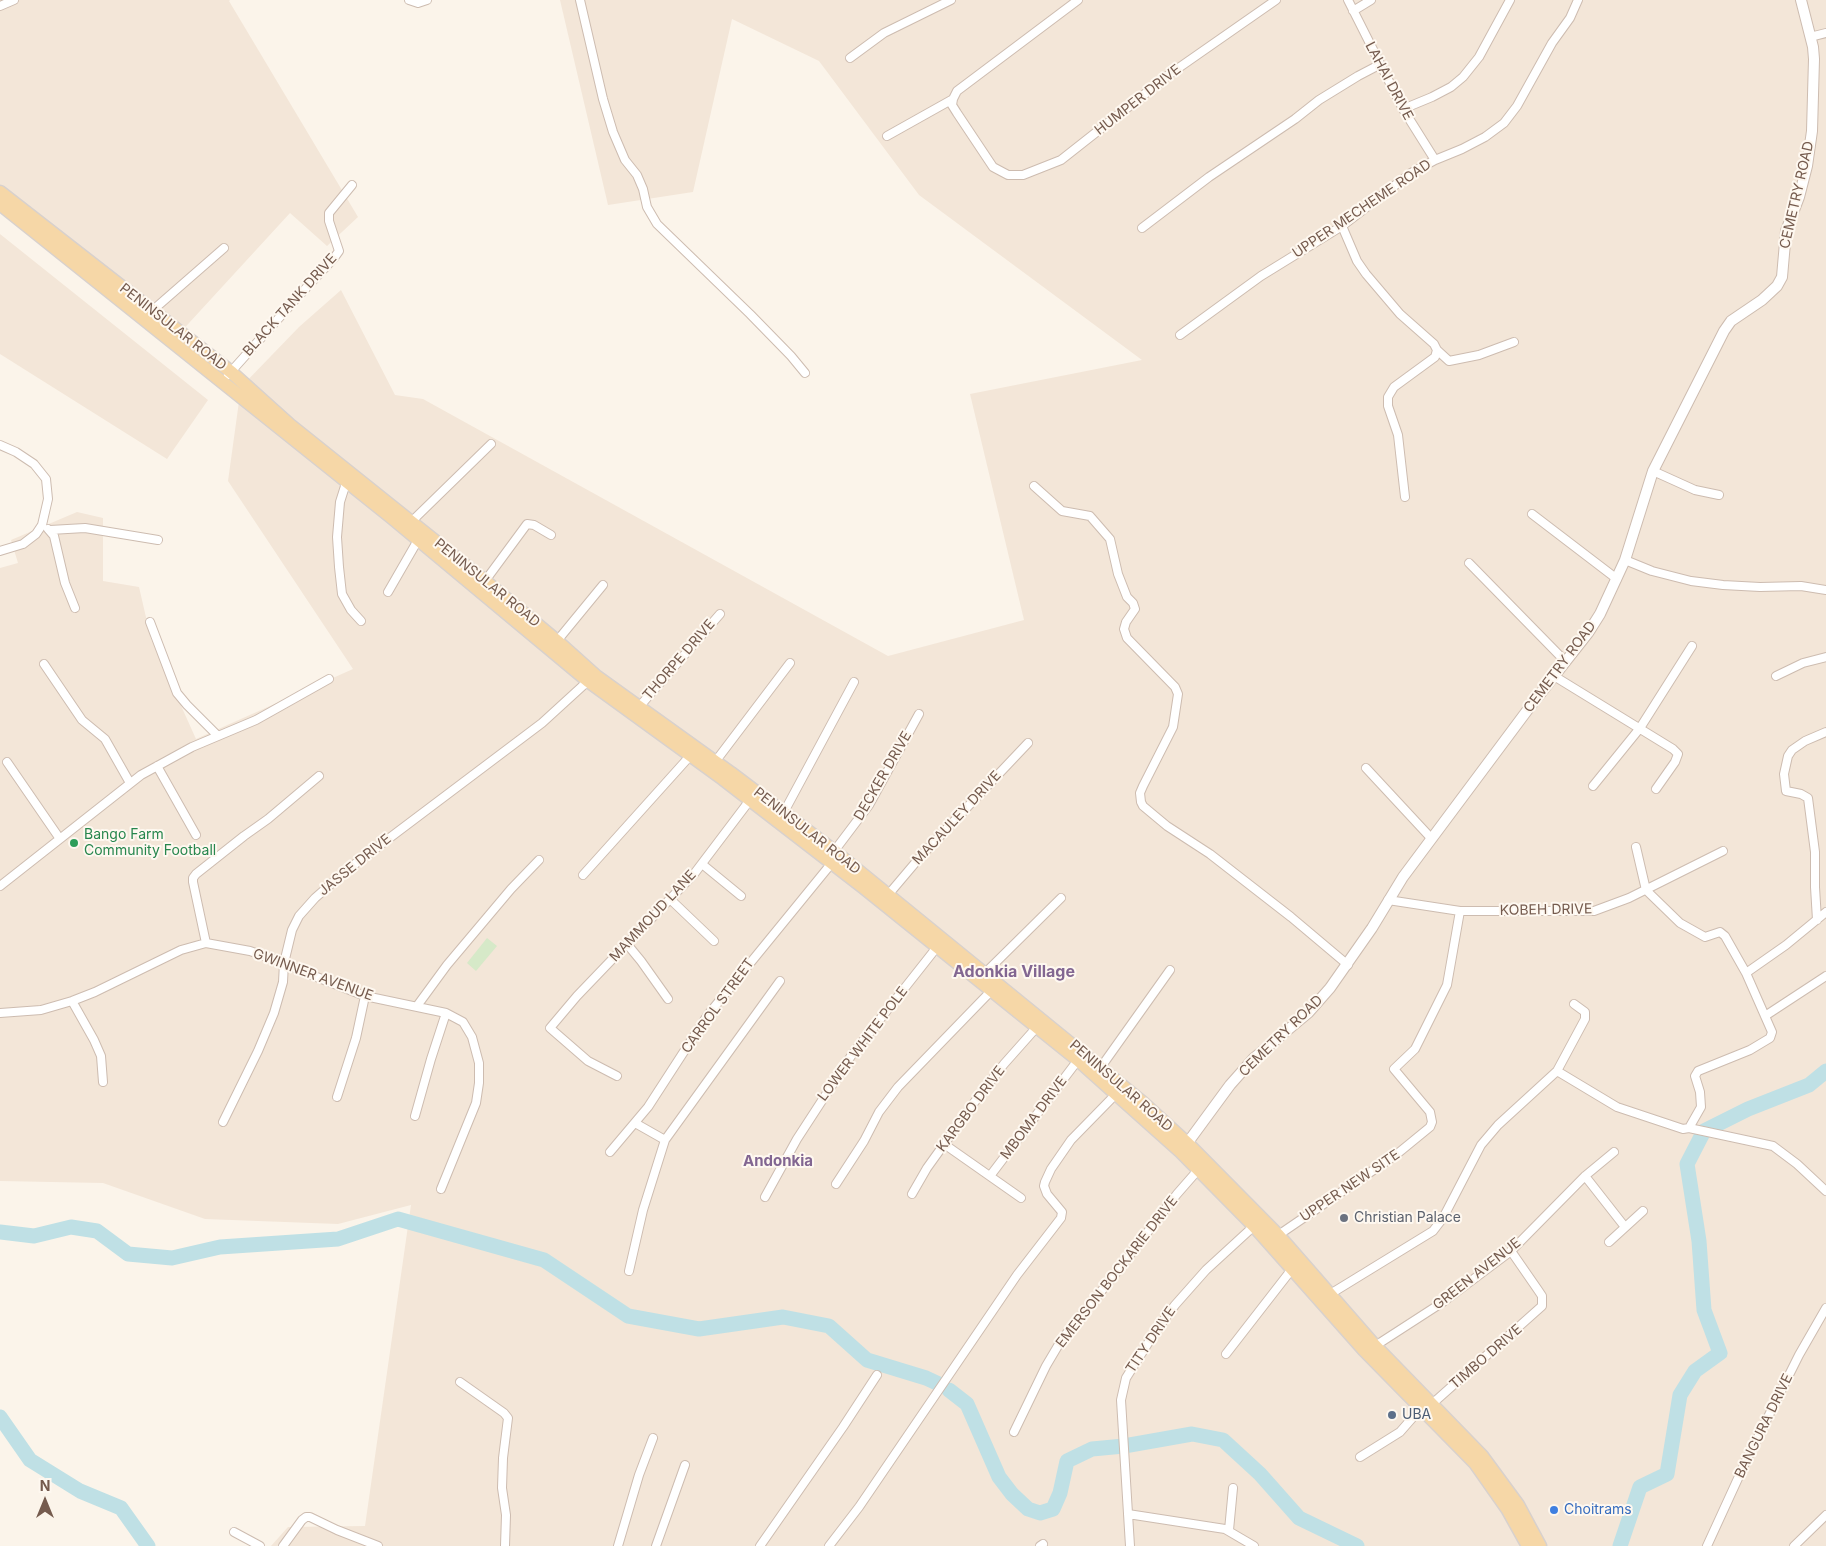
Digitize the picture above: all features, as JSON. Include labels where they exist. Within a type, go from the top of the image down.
[{"type":"main road","name":"PENINSULAR ROAD","points":[[0,192],[153,310],[346,483],[588,681],[831,858],[888,895],[1101,1067],[1274,1239],[1325,1298],[1364,1350],[1482,1456],[1518,1505],[1540,1546]]},
{"type":"main road","name":"PENINSULAR ROAD","points":[[0,204],[290,425],[557,640],[596,676],[784,812],[831,858],[1184,1148],[1198,1170],[1254,1226],[1274,1239],[1292,1269],[1375,1346],[1427,1406],[1475,1463],[1508,1510],[1528,1546]]},
{"type":"street","points":[[0,6],[14,0]]},
{"type":"street","points":[[409,0],[418,3],[427,0]]},
{"type":"street","points":[[580,0],[598,79],[613,132],[626,160],[637,176],[643,189],[647,207],[657,224],[750,314],[805,373]]},
{"type":"street","points":[[850,58],[884,33],[951,0]]},
{"type":"street","points":[[888,136],[952,99],[957,91],[1078,0]]},
{"type":"street","name":"HUMPER DRIVE","points":[[952,99],[952,105],[993,167],[1008,175],[1023,175],[1061,160],[1167,76],[1276,0]]},
{"type":"street","name":"LAHAI DRIVE","points":[[1348,0],[1403,109],[1435,160]]},
{"type":"street","points":[[1354,11],[1371,0]]},
{"type":"street","points":[[1403,109],[1439,94],[1463,77],[1479,57],[1510,0]]},
{"type":"street","name":"UPPER MECHEME ROAD","points":[[1180,335],[1261,276],[1342,226],[1411,173],[1485,137],[1504,123],[1517,106],[1552,43],[1570,18],[1578,0]]},
{"type":"street","name":"CEMETRY ROAD","points":[[1184,1148],[1230,1085],[1254,1058],[1308,1013],[1348,965],[1388,900],[1431,838],[1600,614],[1625,560],[1653,471],[1724,331],[1731,321],[1762,300],[1777,286],[1782,277],[1786,231],[1805,174],[1812,131],[1814,59],[1801,0]]},
{"type":"street","points":[[1810,37],[1826,33]]},
{"type":"street","points":[[1142,228],[1209,177],[1296,119],[1319,100],[1380,65]]},
{"type":"street","name":"BLACK TANK DRIVE","points":[[227,377],[339,251],[329,222],[329,213],[352,185]]},
{"type":"street","points":[[1342,226],[1357,261],[1366,274],[1400,314],[1434,344],[1436,350],[1435,357],[1394,387],[1388,396],[1388,406],[1398,435],[1405,497]]},
{"type":"street","points":[[153,310],[224,248]]},
{"type":"street","points":[[1436,350],[1449,361],[1479,355],[1514,342]]},
{"type":"street","points":[[411,522],[491,444]]},
{"type":"street","points":[[0,445],[16,452],[34,464],[46,479],[48,499],[42,525],[36,534],[23,544],[0,552]]},
{"type":"street","points":[[1653,471],[1695,490],[1719,496]]},
{"type":"street","points":[[346,483],[340,502],[337,537],[339,567],[342,594],[351,610],[361,621]]},
{"type":"street","points":[[1034,486],[1062,511],[1090,516],[1110,539],[1118,574],[1127,597],[1133,603],[1135,609],[1124,628],[1127,638],[1175,687],[1178,694],[1173,728],[1140,793],[1143,806],[1167,826],[1210,854],[1291,917],[1348,965]]},
{"type":"street","points":[[1532,514],[1617,579]]},
{"type":"street","points":[[484,581],[527,524],[534,525],[550,535]]},
{"type":"street","points":[[42,525],[50,530],[54,536],[65,583],[75,608]]},
{"type":"street","points":[[50,530],[85,528],[158,540]]},
{"type":"street","points":[[388,592],[418,540]]},
{"type":"street","points":[[1625,560],[1652,571],[1691,581],[1760,587],[1802,586],[1826,590]]},
{"type":"street","points":[[1469,563],[1565,661]]},
{"type":"street","points":[[557,640],[604,585]]},
{"type":"street","name":"THORPE DRIVE","points":[[639,707],[720,614]]},
{"type":"street","points":[[150,622],[177,693],[218,736]]},
{"type":"street","points":[[1594,786],[1640,728],[1692,646]]},
{"type":"street","points":[[1776,676],[1803,663],[1826,657]]},
{"type":"street","points":[[714,762],[790,663]]},
{"type":"street","points":[[44,664],[82,720],[104,739],[130,782]]},
{"type":"street","points":[[1554,676],[1640,728],[1678,754],[1675,762],[1656,789]]},
{"type":"street","points":[[0,886],[130,782],[192,747],[256,720],[329,679]]},
{"type":"street","name":"JASSE DRIVE","points":[[223,1122],[258,1051],[274,1013],[292,930],[299,916],[314,898],[347,870],[542,723],[588,681]]},
{"type":"street","points":[[784,812],[854,682]]},
{"type":"street","name":"DECKER DRIVE","points":[[831,858],[878,790],[919,714]]},
{"type":"street","points":[[1817,920],[1815,852],[1808,798],[1801,794],[1793,794],[1786,791],[1784,774],[1787,760],[1792,750],[1805,741],[1826,732]]},
{"type":"street","name":"MACAULEY DRIVE","points":[[888,895],[921,856],[1028,743]]},
{"type":"street","points":[[583,875],[690,756]]},
{"type":"street","points":[[7,762],[60,839]]},
{"type":"street","points":[[157,766],[196,835]]},
{"type":"street","points":[[1366,768],[1431,838]]},
{"type":"street","points":[[206,943],[193,878],[319,776]]},
{"type":"street","name":"MAMMOUD LANE","points":[[617,1076],[583,1057],[566,1040],[550,1028],[702,864],[750,800]]},
{"type":"street","points":[[1636,847],[1646,890],[1680,923],[1705,937],[1720,932],[1725,936],[1746,973],[1772,1032],[1766,1042],[1698,1071],[1694,1076],[1700,1092],[1701,1107],[1693,1129]]},
{"type":"street","name":"KOBEH DRIVE","points":[[1388,900],[1460,910],[1594,911],[1608,907],[1646,890],[1723,851]]},
{"type":"street","name":"CARROL STREET","points":[[610,1152],[648,1107],[707,1016],[831,858]]},
{"type":"street","points":[[418,1006],[447,965],[511,889],[539,860]]},
{"type":"street","points":[[702,864],[741,896]]},
{"type":"street","points":[[985,973],[1061,898]]},
{"type":"street","points":[[670,899],[714,941]]},
{"type":"street","name":"UPPER NEW SITE","points":[[1274,1239],[1397,1154],[1430,1127],[1432,1122],[1430,1112],[1394,1069],[1415,1049],[1447,985],[1460,910]]},
{"type":"street","points":[[1746,973],[1786,945],[1826,912]]},
{"type":"street","name":"GWINNER AVENUE","points":[[0,1013],[41,1010],[72,1001],[95,992],[181,950],[206,943],[250,951],[365,996],[418,1006],[458,1018],[463,1022],[472,1037],[479,1063],[479,1083],[476,1102],[441,1189]]},
{"type":"street","points":[[627,944],[668,1000]]},
{"type":"street","name":"LOWER WHITE POLE","points":[[765,1197],[797,1139],[851,1056],[937,947]]},
{"type":"street","points":[[1101,1067],[1170,970]]},
{"type":"street","points":[[1765,1016],[1826,976]]},
{"type":"street","points":[[629,1271],[643,1210],[665,1140],[780,981]]},
{"type":"street","points":[[836,1184],[864,1141],[879,1112],[898,1087],[992,990]]},
{"type":"street","points":[[337,1097],[356,1038],[365,996]]},
{"type":"street","points":[[72,1001],[101,1056],[103,1082]]},
{"type":"street","points":[[1325,1298],[1433,1231],[1442,1218],[1481,1145],[1498,1125],[1557,1071],[1585,1019],[1585,1012],[1574,1004]]},
{"type":"street","points":[[415,1116],[446,1014]]},
{"type":"street","name":"KARGBO DRIVE","points":[[912,1194],[944,1144],[1004,1064],[1036,1028]]},
{"type":"street","name":"MBOMA DRIVE","points":[[990,1176],[1078,1060]]},
{"type":"street","points":[[1557,1071],[1617,1106],[1673,1127],[1693,1129],[1773,1146],[1797,1164],[1826,1191]]},
{"type":"street","points":[[829,1546],[860,1507],[1017,1275],[1061,1218],[1062,1212],[1047,1194],[1044,1186],[1045,1182],[1051,1169],[1071,1140],[1116,1094]]},
{"type":"street","points":[[635,1123],[665,1140]]},
{"type":"street","points":[[944,1144],[1021,1198]]},
{"type":"street","name":"GREEN AVENUE","points":[[1375,1346],[1443,1302],[1511,1251],[1585,1176],[1614,1152]]},
{"type":"street","name":"EMERSON BOCKARIE DRIVE","points":[[1014,1432],[1046,1366],[1062,1339],[1198,1170]]},
{"type":"street","points":[[1585,1176],[1625,1227]]},
{"type":"street","points":[[1609,1242],[1643,1211]]},
{"type":"street","name":"TITY DRIVE","points":[[1130,1546],[1121,1400],[1126,1378],[1155,1332],[1175,1305],[1206,1270],[1254,1226]]},
{"type":"street","name":"TIMBO DRIVE","points":[[1360,1456],[1400,1432],[1427,1406],[1540,1310],[1542,1296],[1511,1251]]},
{"type":"street","points":[[1226,1354],[1292,1269]]},
{"type":"street","name":"BANGURA DRIVE","points":[[1707,1546],[1746,1460],[1826,1308]]},
{"type":"street","points":[[760,1546],[877,1375]]},
{"type":"street","points":[[460,1382],[504,1413],[508,1418],[503,1458],[502,1488],[506,1515],[505,1546]]},
{"type":"street","points":[[618,1546],[639,1475],[653,1438]]},
{"type":"street","points":[[656,1546],[685,1465]]},
{"type":"street","points":[[1229,1530],[1233,1488]]},
{"type":"street","points":[[1128,1514],[1229,1530],[1254,1546]]},
{"type":"street","points":[[1794,1546],[1826,1516]]},
{"type":"street","points":[[283,1546],[302,1520],[310,1517],[378,1546]]},
{"type":"street","points":[[234,1532],[260,1546]]},
{"type":"shaded area","points":[[0,0],[230,0],[358,217],[327,246],[290,213],[178,335],[0,198]]},
{"type":"shaded area","points":[[560,0],[1826,0],[1826,1546],[271,1546],[288,1527],[365,1526],[411,1205],[338,1224],[205,1219],[103,1183],[0,1181],[0,568],[18,563],[11,540],[77,512],[103,518],[103,581],[139,587],[151,639],[196,739],[353,669],[228,481],[241,387],[299,327],[341,290],[395,395],[423,399],[888,656],[1024,620],[970,394],[1142,360],[919,195],[819,61],[732,19],[693,192],[608,205]]},
{"type":"shaded area","points":[[0,234],[208,400],[167,459],[0,354]]},
{"type":"green space","points":[[487,938],[497,946],[476,971],[467,963]]},
{"type":"waterway","points":[[1620,1546],[1640,1487],[1667,1474],[1680,1395],[1695,1371],[1720,1353],[1704,1310],[1699,1241],[1687,1164],[1704,1131],[1748,1109],[1809,1085],[1826,1071]]},
{"type":"waterway","points":[[0,1232],[34,1236],[71,1227],[97,1231],[128,1254],[172,1258],[220,1247],[338,1239],[398,1219],[544,1260],[628,1316],[699,1329],[783,1317],[829,1326],[867,1360],[926,1378],[941,1385]]},
{"type":"waterway","points":[[949,1390],[967,1404],[999,1477],[1012,1494],[1028,1509],[1040,1513],[1053,1509],[1060,1493],[1067,1461],[1092,1449],[1124,1446],[1192,1434],[1223,1440],[1260,1474],[1299,1518],[1357,1546]]},
{"type":"waterway","points":[[0,1417],[30,1460],[80,1491],[121,1508],[148,1546]]},
{"type":"place","name":"Bango Farm Community Football","points":[[74,843]]},
{"type":"place","name":"Christian Palace","points":[[1344,1218]]},
{"type":"place","name":"UBA","points":[[1392,1415]]},
{"type":"place","name":"Choitrams","points":[[1554,1510]]},
{"type":"district","name":"Adonkia Village","points":[[1014,972]]},
{"type":"district","name":"Andonkia","points":[[778,1161]]}]
